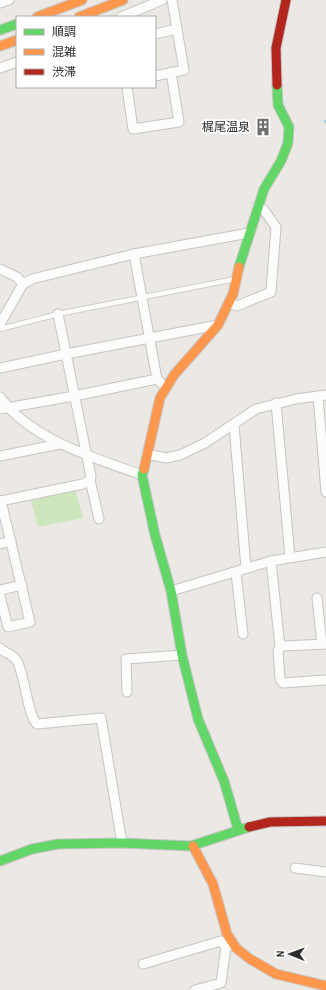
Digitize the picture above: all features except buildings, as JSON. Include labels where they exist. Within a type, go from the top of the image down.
[{"type":"main road","points":[[40,16],[82,0]]},
{"type":"main road","points":[[82,16],[123,0]]},
{"type":"main road","points":[[238,829],[224,781],[200,724],[182,655],[171,591],[155,535],[142,475],[158,404],[174,375],[218,325],[230,303],[249,233],[264,189],[281,161],[288,143],[289,126],[278,105],[276,71],[276,48],[286,0]]},
{"type":"main road","points":[[0,30],[16,24]]},
{"type":"main road","points":[[0,46],[16,40]]},
{"type":"main road","points":[[0,861],[44,846],[74,843],[122,843],[193,846],[238,829],[270,822],[326,821]]},
{"type":"main road","points":[[193,846],[213,883],[229,946],[276,973],[303,978],[326,986]]},
{"type":"street","points":[[0,3],[9,0]]},
{"type":"street","points":[[123,16],[162,0]]},
{"type":"street","points":[[156,76],[184,70],[172,0]]},
{"type":"street","points":[[156,34],[177,29]]},
{"type":"street","points":[[0,68],[16,62]]},
{"type":"street","points":[[127,88],[133,129],[179,122],[171,72]]},
{"type":"street","points":[[230,303],[237,306],[271,292],[276,227],[264,210],[258,206]]},
{"type":"street","points":[[0,324],[23,284],[32,279],[134,254],[249,233]]},
{"type":"street","points":[[134,254],[157,379],[165,389]]},
{"type":"street","points":[[0,269],[17,277],[23,284]]},
{"type":"street","points":[[58,314],[91,474],[90,480],[100,519]]},
{"type":"street","points":[[0,368],[149,337],[218,325]]},
{"type":"street","points":[[4,408],[74,396],[157,379]]},
{"type":"street","points":[[147,454],[170,458],[180,455],[205,443],[253,411],[276,403],[322,395],[326,492]]},
{"type":"street","points":[[0,397],[4,408],[60,444],[142,475]]},
{"type":"street","points":[[276,403],[290,557]]},
{"type":"street","points":[[234,425],[246,568]]},
{"type":"street","points":[[0,456],[60,444]]},
{"type":"street","points":[[0,596],[8,627],[29,622],[30,620],[22,585],[1,501],[83,484],[90,480]]},
{"type":"street","points":[[0,544],[11,541]]},
{"type":"street","points":[[171,591],[236,573],[246,568],[271,561],[326,552]]},
{"type":"street","points":[[271,561],[280,647],[278,650],[280,679],[283,683],[326,680]]},
{"type":"street","points":[[236,573],[243,634]]},
{"type":"street","points":[[0,590],[22,585]]},
{"type":"street","points":[[280,647],[324,644],[317,598]]},
{"type":"street","points":[[0,648],[12,655],[18,662],[26,684],[33,718],[37,724],[101,718],[122,843]]},
{"type":"street","points":[[127,692],[126,659],[182,655]]},
{"type":"street","points":[[295,868],[326,872]]},
{"type":"street","points":[[144,964],[221,941],[229,946],[220,983],[195,990]]},
{"type":"lane","points":[[0,329],[58,314],[237,278]]},
{"type":"green space","points":[[75,488],[83,518],[38,527],[30,497]]},
{"type":"traffic: fast","points":[[0,30],[16,24]]},
{"type":"traffic: fast","points":[[239,267],[264,189],[281,161],[288,143],[289,127],[278,105],[277,85]]},
{"type":"traffic: fast","points":[[144,469],[142,475],[155,535],[171,591],[182,655],[198,719],[224,781],[238,829]]},
{"type":"traffic: fast","points":[[0,861],[32,849],[58,844],[122,843],[191,846],[249,827]]},
{"type":"traffic: slow","points":[[40,16],[82,0]]},
{"type":"traffic: slow","points":[[82,16],[123,0]]},
{"type":"traffic: slow","points":[[0,46],[16,40]]},
{"type":"traffic: slow","points":[[144,469],[160,398],[174,375],[218,325],[233,294],[239,267]]},
{"type":"traffic: slow","points":[[193,846],[213,884],[227,934],[236,948],[250,959],[276,974],[326,986]]},
{"type":"traffic: jam","points":[[277,85],[276,48],[286,0]]},
{"type":"traffic: jam","points":[[249,827],[270,822],[326,821]]},
{"type":"place","name":"梶尾温泉","points":[[263,127]]}]
